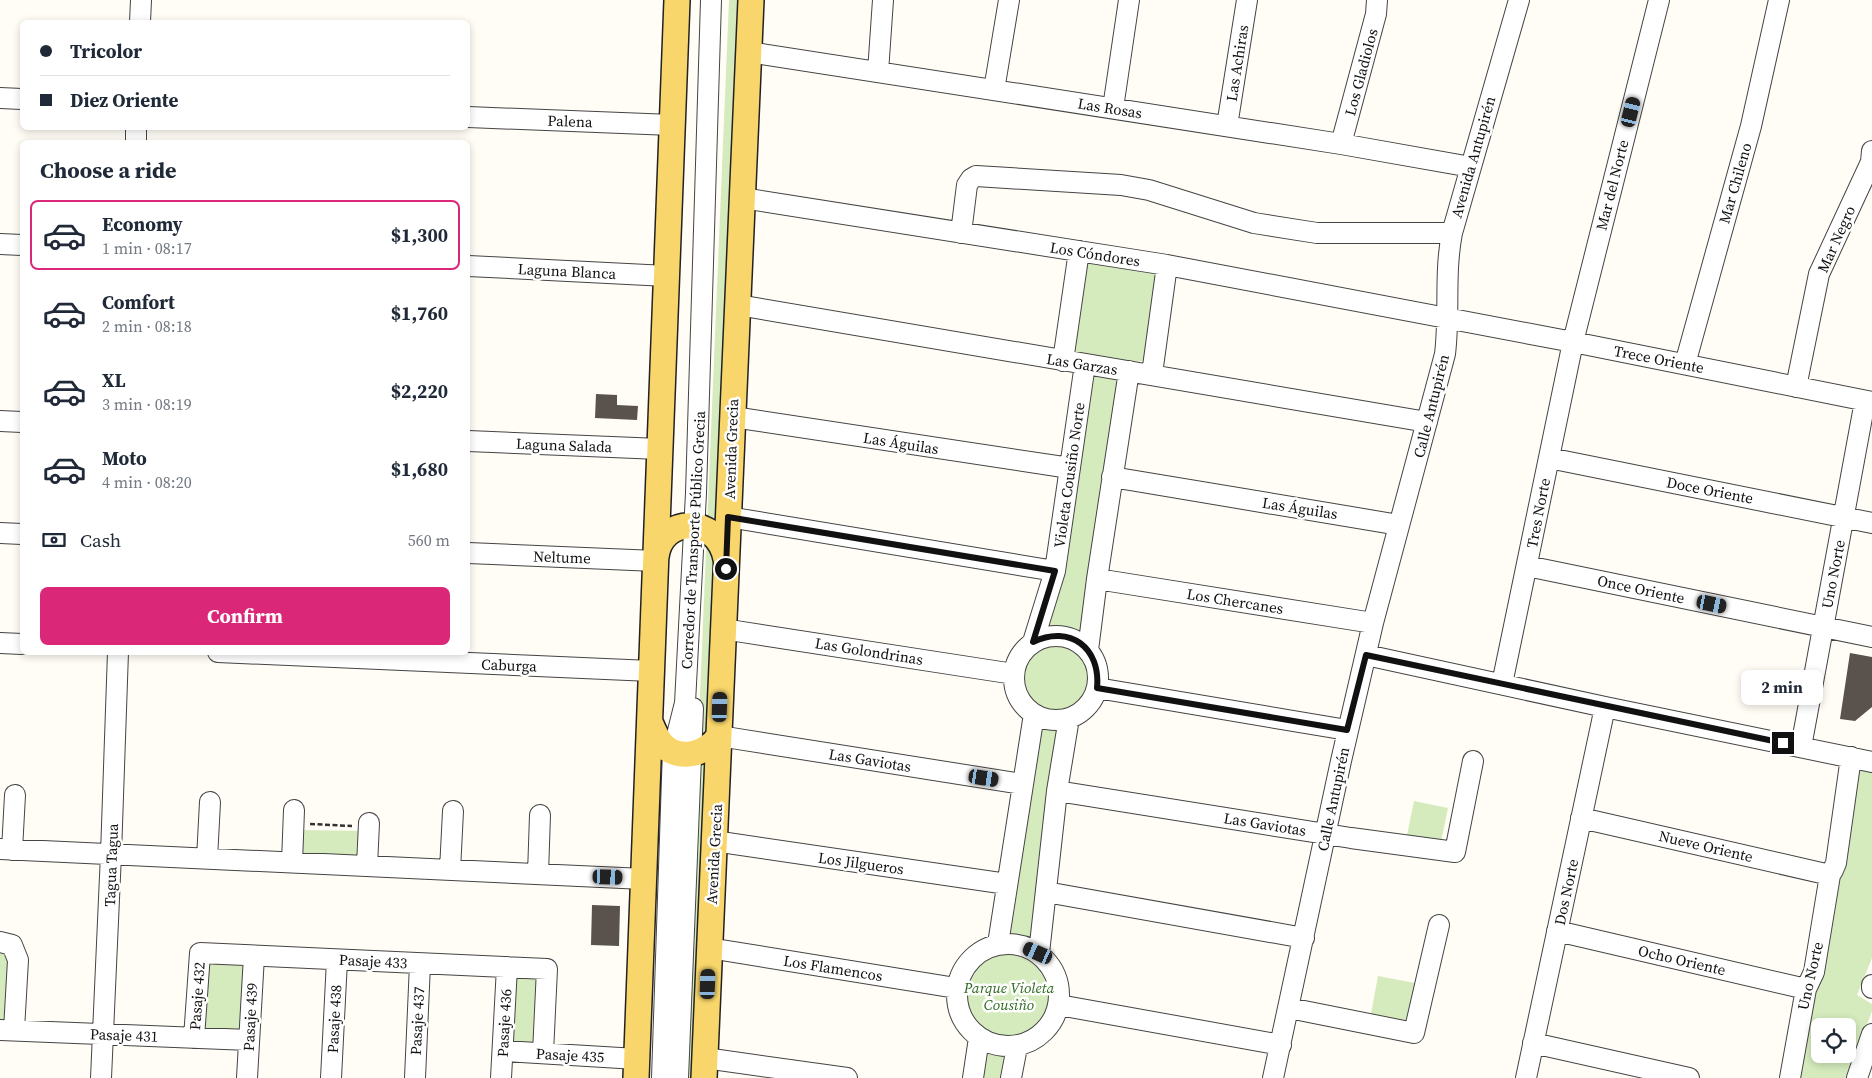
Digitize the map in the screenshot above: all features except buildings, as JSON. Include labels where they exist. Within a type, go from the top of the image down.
[{"type":"main road","points":[[636,1068],[678,0]]},
{"type":"main road","name":"Avenida Grecia","points":[[704,1068],[751,0]]},
{"type":"main road","points":[[656,560],[659,547],[666,536],[683,526],[698,526],[714,535],[720,542],[726,558],[726,569]]},
{"type":"main road","points":[[650,722],[661,742],[682,753],[707,749],[719,736]]},
{"type":"street","points":[[140,20],[141,0]]},
{"type":"street","name":"Corredor de Transporte Público Grecia","points":[[698,526],[698,463],[711,0]]},
{"type":"street","name":"Corredor de Transporte Público Grecia","points":[[662,1078],[698,526],[714,230],[722,0]]},
{"type":"street","points":[[878,72],[883,0]]},
{"type":"street","points":[[994,90],[1009,0]]},
{"type":"street","points":[[1113,108],[1129,0]]},
{"type":"street","name":"Las Achiras","points":[[1227,126],[1247,0]]},
{"type":"street","name":"Los Gladiolos","points":[[1341,144],[1376,14],[1377,0]]},
{"type":"street","name":"Avenida Antupirén","points":[[1447,317],[1447,268],[1452,234],[1518,0]]},
{"type":"street","name":"Mar del Norte","points":[[1573,342],[1659,0]]},
{"type":"street","name":"Mar Chileno","points":[[1685,364],[1751,126],[1779,0]]},
{"type":"street","name":"Las Rosas","points":[[749,52],[1341,144],[1471,167]]},
{"type":"street","points":[[0,98],[20,99]]},
{"type":"street","name":"Palena","points":[[470,117],[672,125]]},
{"type":"street","name":"Mar Negro","points":[[1796,387],[1819,274],[1870,162],[1872,152]]},
{"type":"street","points":[[961,233],[967,185],[976,176],[1112,185],[1149,190],[1254,223],[1317,232],[1452,234]]},
{"type":"street","name":"Los Cóndores","points":[[742,198],[1167,265],[1447,317]]},
{"type":"street","points":[[0,244],[20,245]]},
{"type":"street","points":[[1063,361],[1079,252]]},
{"type":"street","points":[[1152,374],[1167,265]]},
{"type":"street","name":"Laguna Blanca","points":[[470,266],[667,276]]},
{"type":"street","name":"Las Garzas","points":[[738,306],[1063,361],[1152,374],[1427,422]]},
{"type":"street","name":"Trece Oriente","points":[[1447,317],[1869,402]]},
{"type":"street","name":"Calle Antupirén","points":[[1273,1078],[1347,730],[1373,623],[1445,354],[1447,317]]},
{"type":"street","name":"Tres Norte","points":[[1502,684],[1573,342]]},
{"type":"street","name":"Violeta Cousiño Norte","points":[[1033,642],[1055,571],[1085,364]]},
{"type":"street","points":[[1088,650],[1112,478],[1130,371]]},
{"type":"street","name":"Uno Norte","points":[[1801,747],[1844,518],[1869,402]]},
{"type":"street","name":"Las Águilas","points":[[733,417],[1070,468]]},
{"type":"street","points":[[0,421],[20,422]]},
{"type":"street","name":"Laguna Salada","points":[[470,441],[660,449]]},
{"type":"street","name":"Doce Oriente","points":[[1549,458],[1872,523]]},
{"type":"street","name":"Las Águilas","points":[[1112,478],[1399,525]]},
{"type":"street","points":[[728,517],[1055,571]]},
{"type":"street","points":[[0,533],[20,534]]},
{"type":"street","name":"Neltume","points":[[470,552],[656,560]]},
{"type":"street","name":"Once Oriente","points":[[1527,566],[1872,637]]},
{"type":"street","name":"Los Chercanes","points":[[1097,579],[1373,623]]},
{"type":"street","name":"Las Golondrinas","points":[[724,629],[1014,674]]},
{"type":"street","points":[[1056,635],[1068,637],[1079,642],[1088,650],[1097,668],[1097,688],[1091,701],[1082,711],[1069,718],[1045,719],[1034,714],[1018,697],[1014,674],[1017,662],[1023,651],[1033,642],[1044,637],[1056,635]]},
{"type":"street","points":[[0,643],[20,644]]},
{"type":"street","name":"Tagua Tagua","points":[[101,1078],[118,655]]},
{"type":"street","name":"Caburga","points":[[286,655],[651,671]]},
{"type":"street","points":[[1366,655],[1872,762]]},
{"type":"street","points":[[1097,688],[1347,730]]},
{"type":"street","name":"Dos Norte","points":[[1526,1078],[1605,707]]},
{"type":"street","points":[[998,944],[1034,714]]},
{"type":"street","points":[[1038,953],[1057,791],[1069,718]]},
{"type":"street","name":"Las Gaviotas","points":[[719,736],[1022,784]]},
{"type":"street","name":"Corredor de Transporte Público Grecia","points":[[678,1078],[682,753]]},
{"type":"street","name":"Uno Norte","points":[[1790,1078],[1806,989],[1814,972],[1830,875],[1836,863],[1851,758]]},
{"type":"street","name":"Las Gaviotas","points":[[1057,791],[1325,834],[1455,852],[1474,761]]},
{"type":"street","points":[[15,795],[6,849],[644,879]]},
{"type":"street","points":[[207,859],[210,802]]},
{"type":"street","points":[[450,870],[453,811]]},
{"type":"street","points":[[538,874],[540,815]]},
{"type":"street","points":[[292,862],[294,817]]},
{"type":"street","name":"Nueve Oriente","points":[[1582,818],[1830,875]]},
{"type":"street","points":[[367,866],[369,825]]},
{"type":"street","name":"Los Jilgueros","points":[[714,841],[1007,884]]},
{"type":"street","points":[[1046,892],[1304,938]]},
{"type":"street","points":[[1289,1008],[1414,1032],[1439,925]]},
{"type":"street","name":"Ocho Oriente","points":[[1557,931],[1806,989]]},
{"type":"street","points":[[0,942],[12,944],[18,960],[7,1030]]},
{"type":"street","points":[[998,944],[1019,944],[1038,953],[1052,967],[1059,985],[1059,1005],[1052,1024],[1036,1039],[1017,1047],[997,1046],[979,1038],[960,1016],[956,988],[963,968],[978,952],[998,944]]},
{"type":"street","name":"Los Flamencos","points":[[710,948],[956,988]]},
{"type":"street","name":"Pasaje 433","points":[[200,953],[547,969],[543,1053]]},
{"type":"street","name":"Pasaje 432","points":[[194,1038],[200,953]]},
{"type":"street","name":"Pasaje 439","points":[[247,1078],[254,956]]},
{"type":"street","name":"Pasaje 438","points":[[331,1078],[337,960]]},
{"type":"street","name":"Pasaje 437","points":[[414,1078],[420,964]]},
{"type":"street","name":"Pasaje 436","points":[[502,1078],[507,968]]},
{"type":"street","points":[[1059,1005],[1281,1044]]},
{"type":"street","name":"Pasaje 431","points":[[7,1030],[249,1040]]},
{"type":"street","points":[[1857,1078],[1872,1034]]},
{"type":"street","points":[[973,1078],[979,1038]]},
{"type":"street","points":[[1534,1043],[1689,1078]]},
{"type":"street","points":[[1011,1078],[1017,1047]]},
{"type":"street","name":"Pasaje 435","points":[[503,1051],[543,1053],[636,1068]]},
{"type":"street","points":[[704,1068],[847,1078]]},
{"type":"path","points":[[294,817],[369,825]]},
{"type":"green space","points":[[729,0],[741,0],[699,1078],[688,1078],[696,791]]},
{"type":"green space","name":"Parque Violeta Cousiño","points":[[1081,256],[1162,268],[1145,361],[1129,362],[1084,653],[1093,671],[1092,688],[1084,702],[1068,714],[1035,957],[1051,977],[1054,994],[1053,1003],[1041,1027],[1030,1036],[1016,1041],[1009,1078],[975,1078],[982,1034],[966,1015],[962,991],[967,972],[981,957],[999,949],[1036,710],[1023,694],[1019,678],[1020,670],[1028,654],[1036,646],[1090,360],[1070,354]]},
{"type":"green space","points":[[1860,766],[1872,769],[1872,958],[1857,995],[1872,1004],[1872,1011],[1856,1054],[1856,1018],[1811,1018],[1811,1063],[1853,1063],[1847,1078],[1797,1078]]},
{"type":"green space","points":[[1414,801],[1448,808],[1440,847],[1406,840]]},
{"type":"green space","points":[[301,830],[366,831],[365,856],[300,854]]},
{"type":"green space","points":[[0,950],[8,950],[9,1026],[0,1025]]},
{"type":"green space","points":[[205,959],[248,962],[243,1033],[200,1030]]},
{"type":"green space","points":[[511,972],[544,974],[540,1049],[507,1047]]},
{"type":"green space","points":[[1378,976],[1415,983],[1407,1026],[1370,1019]]},
{"type":"route","points":[[726,569],[728,517],[1055,571],[1033,642],[1044,637],[1056,635],[1068,637],[1079,642],[1088,650],[1095,661],[1098,675],[1097,688],[1347,730],[1366,655],[1605,707],[1783,743]]}]
